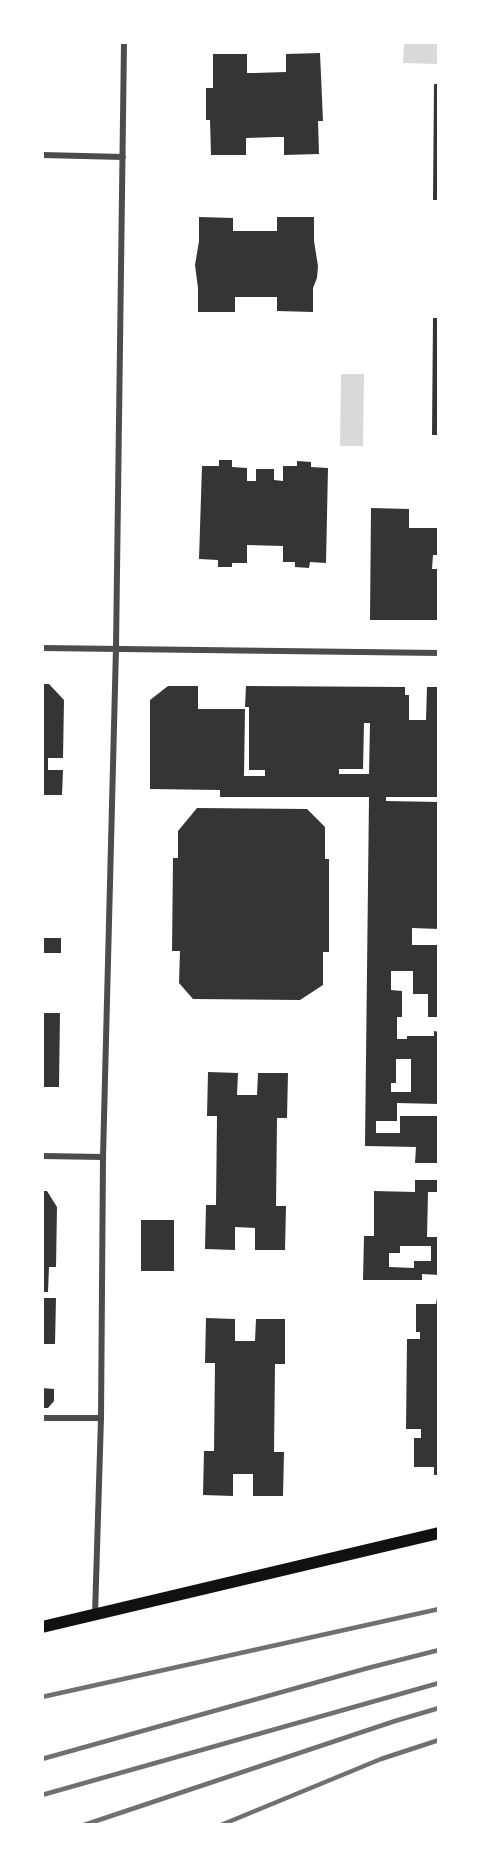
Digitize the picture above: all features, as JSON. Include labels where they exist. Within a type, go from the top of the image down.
[{"type":"main road","points":[[42,1627],[439,1533]]},
{"type":"street","points":[[95,1615],[101,1418],[103,1157],[116,648],[124,42]]},
{"type":"street","points":[[42,155],[123,156]]},
{"type":"street","points":[[42,648],[439,653]]},
{"type":"street","points":[[42,1156],[103,1157]]},
{"type":"street","points":[[42,1418],[101,1418]]},
{"type":"shaded area","points":[[404,42],[439,42],[437,64],[403,63]]},
{"type":"shaded area","points":[[341,374],[364,374],[363,446],[340,446]]},
{"type":"building","points":[[320,53],[323,121],[318,121],[319,154],[284,155],[284,137],[277,137],[246,138],[246,155],[211,155],[210,120],[206,120],[206,88],[213,88],[213,54],[247,54],[247,73],[255,73],[286,72],[286,54]]},
{"type":"building","points":[[434,84],[439,84],[439,200],[433,200]]},
{"type":"building","points":[[199,217],[233,218],[233,231],[277,231],[277,217],[314,217],[314,241],[318,266],[313,288],[313,312],[277,311],[277,297],[235,297],[235,312],[198,312],[195,265],[199,241]]},
{"type":"building","points":[[433,318],[439,318],[439,435],[432,435]]},
{"type":"building","points":[[219,460],[232,460],[232,467],[247,468],[247,481],[256,481],[256,469],[274,469],[274,480],[283,481],[283,466],[297,466],[297,461],[311,462],[311,467],[328,468],[326,563],[310,562],[309,568],[295,567],[295,562],[283,562],[283,546],[247,545],[247,563],[232,563],[232,567],[218,567],[218,560],[199,559],[202,466],[219,466]]},
{"type":"building","points":[[371,508],[409,509],[409,528],[439,528],[439,555],[433,555],[432,569],[439,569],[439,620],[370,620]]},
{"type":"building","points":[[42,684],[49,684],[64,700],[63,758],[48,758],[48,770],[63,770],[62,795],[42,795]]},
{"type":"building","points":[[168,686],[198,686],[198,709],[245,709],[244,776],[265,776],[265,770],[249,770],[249,707],[245,707],[246,686],[405,687],[405,695],[409,695],[409,720],[426,720],[427,687],[439,687],[439,797],[386,797],[386,801],[439,802],[439,929],[412,928],[412,945],[439,945],[439,1017],[428,1017],[428,994],[413,994],[413,971],[391,971],[391,990],[402,991],[402,1017],[397,1017],[397,1039],[407,1039],[407,1036],[434,1036],[434,1031],[439,1032],[439,1104],[397,1103],[397,1121],[376,1121],[376,1133],[400,1133],[400,1116],[439,1116],[439,1163],[415,1163],[416,1147],[365,1146],[369,797],[220,797],[220,790],[150,789],[150,700]],"holes":[[[364,723],[370,723],[369,774],[339,774],[339,769],[363,769]],[[396,1059],[411,1059],[411,1092],[391,1092],[391,1083],[396,1083]]]},
{"type":"building","points":[[197,808],[307,809],[325,827],[325,859],[329,859],[329,952],[323,952],[323,985],[300,1000],[193,999],[179,983],[180,951],[172,951],[173,858],[178,858],[178,831]]},
{"type":"building","points":[[42,938],[61,938],[61,953],[42,953]]},
{"type":"building","points":[[42,1013],[60,1013],[59,1087],[42,1087]]},
{"type":"building","points":[[208,1072],[238,1073],[237,1095],[257,1095],[258,1073],[288,1073],[287,1118],[277,1118],[276,1206],[286,1206],[285,1250],[255,1250],[255,1228],[235,1227],[235,1250],[205,1249],[206,1205],[216,1205],[217,1116],[207,1116]]},
{"type":"building","points":[[415,1180],[439,1180],[439,1192],[428,1192],[427,1237],[439,1237],[439,1275],[422,1274],[422,1280],[363,1280],[364,1236],[374,1236],[374,1191],[415,1192]],"holes":[[[400,1246],[431,1246],[431,1261],[414,1261],[414,1268],[389,1267],[389,1253],[400,1253]]]},
{"type":"building","points":[[42,1191],[47,1191],[57,1207],[56,1267],[49,1267],[48,1292],[42,1292]]},
{"type":"building","points":[[141,1220],[174,1220],[174,1271],[141,1271]]},
{"type":"building","points":[[42,1298],[56,1298],[55,1344],[42,1344]]},
{"type":"building","points":[[439,1298],[439,1475],[434,1475],[434,1467],[414,1467],[414,1438],[421,1438],[421,1429],[406,1429],[407,1339],[420,1339],[420,1332],[416,1332],[416,1304],[436,1304]]},
{"type":"building","points":[[206,1318],[235,1319],[235,1341],[255,1341],[256,1319],[285,1319],[285,1364],[275,1364],[274,1452],[284,1452],[283,1496],[253,1496],[253,1474],[233,1474],[233,1496],[203,1495],[204,1451],[214,1451],[215,1363],[205,1363]]},
{"type":"building","points":[[42,1388],[54,1389],[54,1401],[48,1408],[42,1408]]},
{"type":"railway","points":[[42,1697],[439,1609]]},
{"type":"railway","points":[[42,1759],[439,1650]]},
{"type":"railway","points":[[42,1795],[439,1683]]},
{"type":"railway","points":[[84,1825],[439,1708]]},
{"type":"railway","points":[[221,1825],[381,1759],[439,1740]]}]
